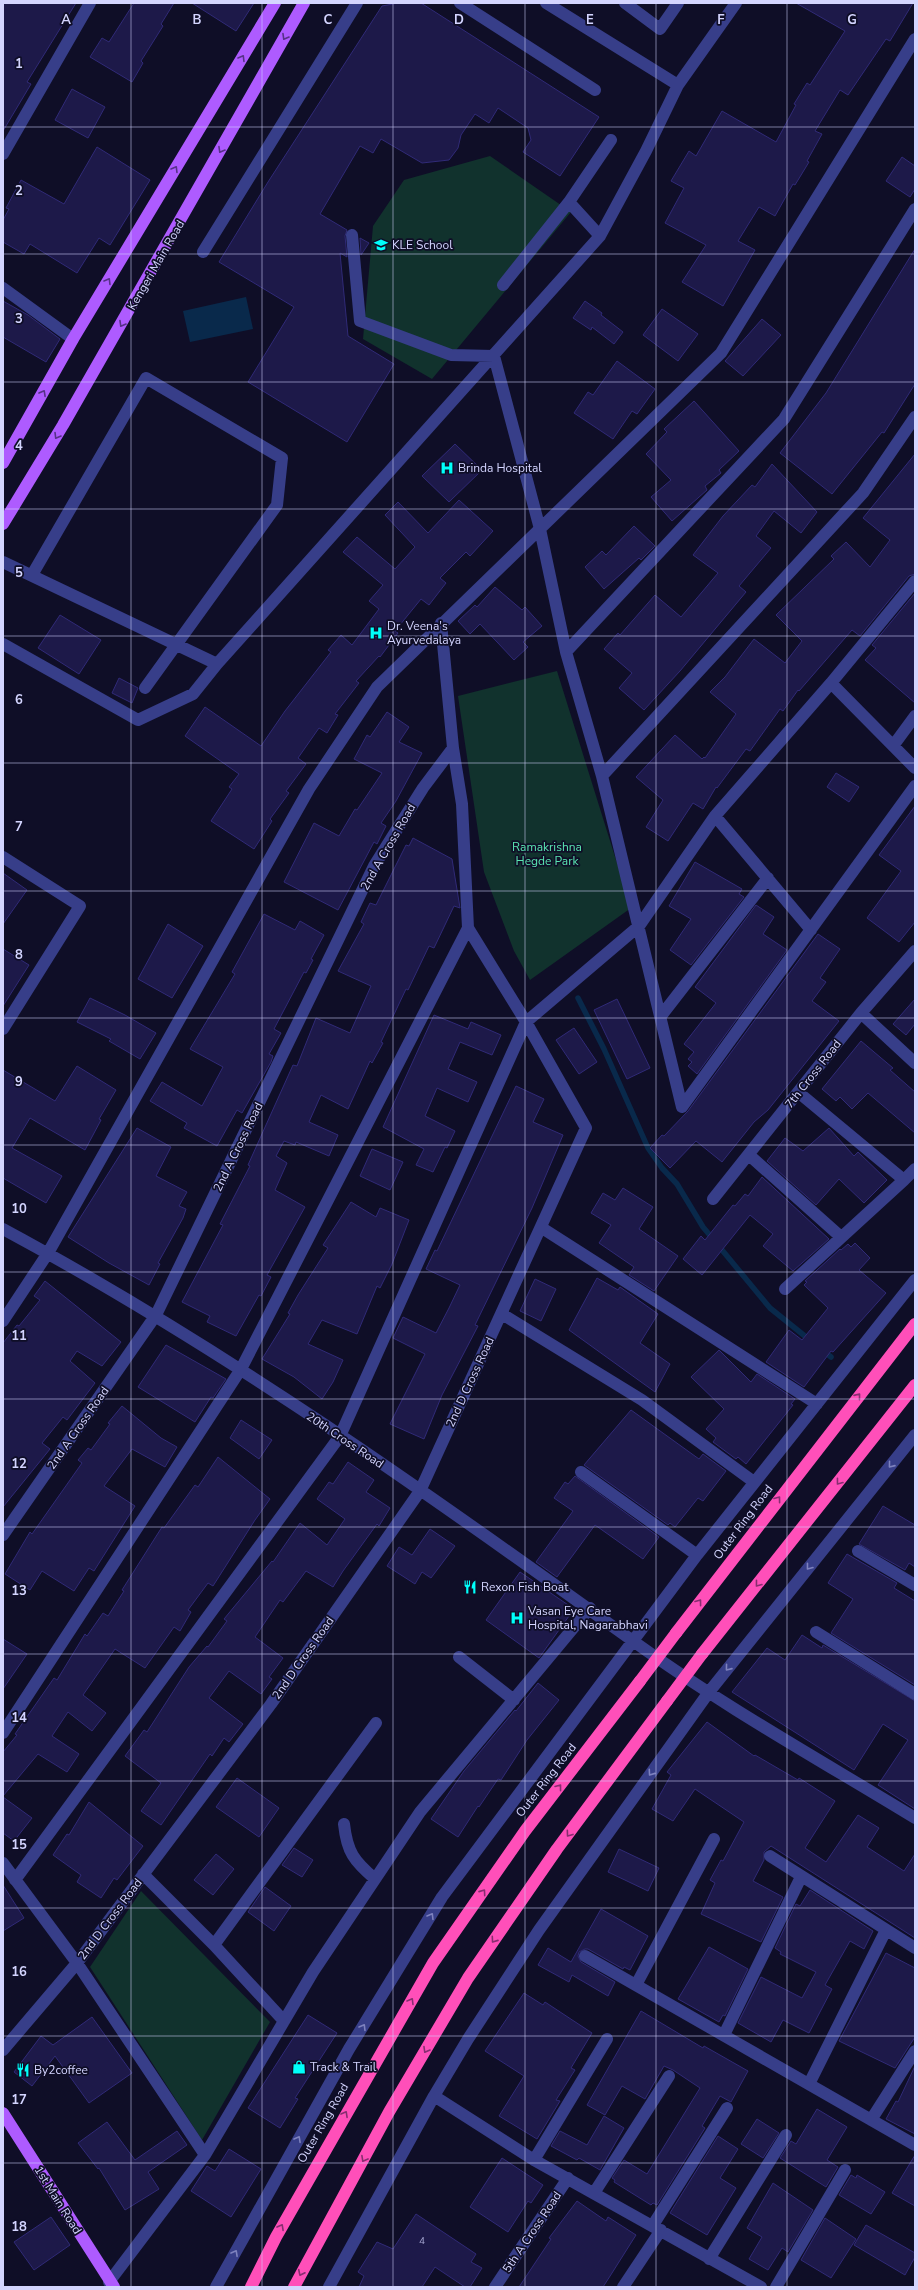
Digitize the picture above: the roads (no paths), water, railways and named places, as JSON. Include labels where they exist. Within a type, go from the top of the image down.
[{"type":"highway","name":"Outer Ring Road","points":[[250,2287],[276,2236],[352,2101],[434,1963],[525,1831],[915,1324]]},
{"type":"highway","points":[[294,2287],[390,2112],[468,1978],[558,1849],[702,1654],[915,1385]]},
{"type":"main road","points":[[3,464],[73,339],[275,3]]},
{"type":"main road","name":"Kengeri Main Road","points":[[3,524],[67,418],[304,3]]},
{"type":"main road","name":"1st Main Road","points":[[3,2113],[111,2284]]},
{"type":"street","points":[[3,154],[90,3]]},
{"type":"street","points":[[202,252],[357,3]]},
{"type":"street","points":[[460,3],[595,90]]},
{"type":"street","points":[[546,3],[678,85]]},
{"type":"street","points":[[625,3],[660,29],[678,3]]},
{"type":"street","points":[[3,644],[138,720],[193,694],[217,664],[600,236],[646,151],[678,85],[736,3]]},
{"type":"street","points":[[3,1321],[48,1253],[309,789],[377,687],[441,623],[722,353],[915,39]]},
{"type":"street","points":[[504,285],[569,202],[611,140]]},
{"type":"street","points":[[569,202],[600,236]]},
{"type":"street","points":[[566,652],[784,419],[915,209]]},
{"type":"street","points":[[352,235],[360,321],[451,355],[494,356]]},
{"type":"street","points":[[3,288],[73,339]]},
{"type":"street","points":[[494,356],[540,529],[566,652],[602,776],[682,1108],[915,786]]},
{"type":"street","points":[[32,575],[146,378],[282,458],[277,505],[145,688]]},
{"type":"street","points":[[602,776],[863,493],[915,417]]},
{"type":"street","points":[[3,562],[217,664]]},
{"type":"street","points":[[16,1880],[340,1436],[526,1022],[639,926],[715,816],[831,683],[915,581]]},
{"type":"street","points":[[441,623],[453,748],[462,804],[468,928],[526,1022]]},
{"type":"street","points":[[831,683],[915,768]]},
{"type":"street","points":[[893,746],[915,716]]},
{"type":"street","name":"2nd A Cross Road","points":[[3,1535],[156,1315],[374,866],[423,788],[453,748]]},
{"type":"street","points":[[715,816],[811,930]]},
{"type":"street","points":[[3,857],[80,906],[3,1029]]},
{"type":"street","points":[[661,1016],[768,878]]},
{"type":"street","points":[[3,1733],[241,1369],[468,928]]},
{"type":"street","name":"7th Cross Road","points":[[713,1199],[861,1013],[915,951]]},
{"type":"street","points":[[861,1013],[915,1063]]},
{"type":"street","name":"2nd D Cross Road","points":[[3,2050],[78,1963],[271,1704],[420,1491],[542,1228],[586,1128],[526,1022]]},
{"type":"street","points":[[798,1092],[904,1180]]},
{"type":"street","points":[[749,1155],[841,1237]]},
{"type":"street","points":[[785,1289],[915,1169]]},
{"type":"street","points":[[542,1228],[817,1404]]},
{"type":"street","name":"20th Cross Road","points":[[3,1229],[156,1315],[241,1369],[590,1608],[633,1641],[709,1692],[915,1818]]},
{"type":"street","points":[[216,2287],[349,2049],[442,1897],[697,1555],[915,1280]]},
{"type":"street","points":[[502,1314],[642,1400],[754,1482]]},
{"type":"street","points":[[329,2287],[434,2096],[468,2039],[539,1930],[709,1692],[915,1435]]},
{"type":"street","points":[[581,1472],[697,1555]]},
{"type":"street","points":[[858,1551],[915,1585]]},
{"type":"street","points":[[111,2284],[205,2155],[313,1972],[420,1812],[590,1608]]},
{"type":"street","points":[[816,1632],[915,1694]]},
{"type":"street","points":[[459,1657],[514,1700]]},
{"type":"street","points":[[214,1945],[376,1723]]},
{"type":"street","points":[[344,1824],[346,1844],[353,1858],[375,1879]]},
{"type":"street","points":[[636,1985],[714,1839]]},
{"type":"street","points":[[770,1856],[915,1948]]},
{"type":"street","points":[[3,1863],[78,1963],[205,2155]]},
{"type":"street","points":[[144,1874],[214,1945],[284,2021]]},
{"type":"street","points":[[724,2036],[801,1877]]},
{"type":"street","points":[[809,2084],[886,1930]]},
{"type":"street","points":[[585,1956],[915,2145]]},
{"type":"street","points":[[534,2160],[607,2039]]},
{"type":"street","points":[[871,2120],[915,2051]]},
{"type":"street","points":[[594,2193],[669,2076]]},
{"type":"street","points":[[434,2096],[534,2160],[657,2228],[753,2285]]},
{"type":"street","points":[[623,2287],[727,2108]]},
{"type":"street","points":[[710,2259],[786,2135]]},
{"type":"street","points":[[776,2287],[845,2170]]},
{"type":"street","name":"5th A Cross Road","points":[[495,2287],[568,2178]]},
{"type":"water","points":[[246,297],[253,329],[190,342],[183,311]]},
{"type":"waterway","points":[[578,998],[604,1049],[648,1148],[662,1168],[677,1184],[703,1227],[770,1308],[811,1341]]},
{"type":"waterway","points":[[822,1350],[831,1357]]},
{"type":"place","name":"KLE School","points":[[381,245]]},
{"type":"place","name":"Brinda Hospital","points":[[447,468]]},
{"type":"place","name":"Dr. Veena's Ayurvedalaya","points":[[376,633]]},
{"type":"place","name":"Rexon Fish Boat","points":[[470,1587]]},
{"type":"place","name":"Vasan Eye Care Hospital, Nagarabhavi","points":[[517,1618]]},
{"type":"place","name":"Track & Trail","points":[[299,2067]]},
{"type":"place","name":"By2coffee","points":[[23,2070]]},
{"type":"park label","name":"Ramakrishna Hegde Park","points":[[547,854]]}]
